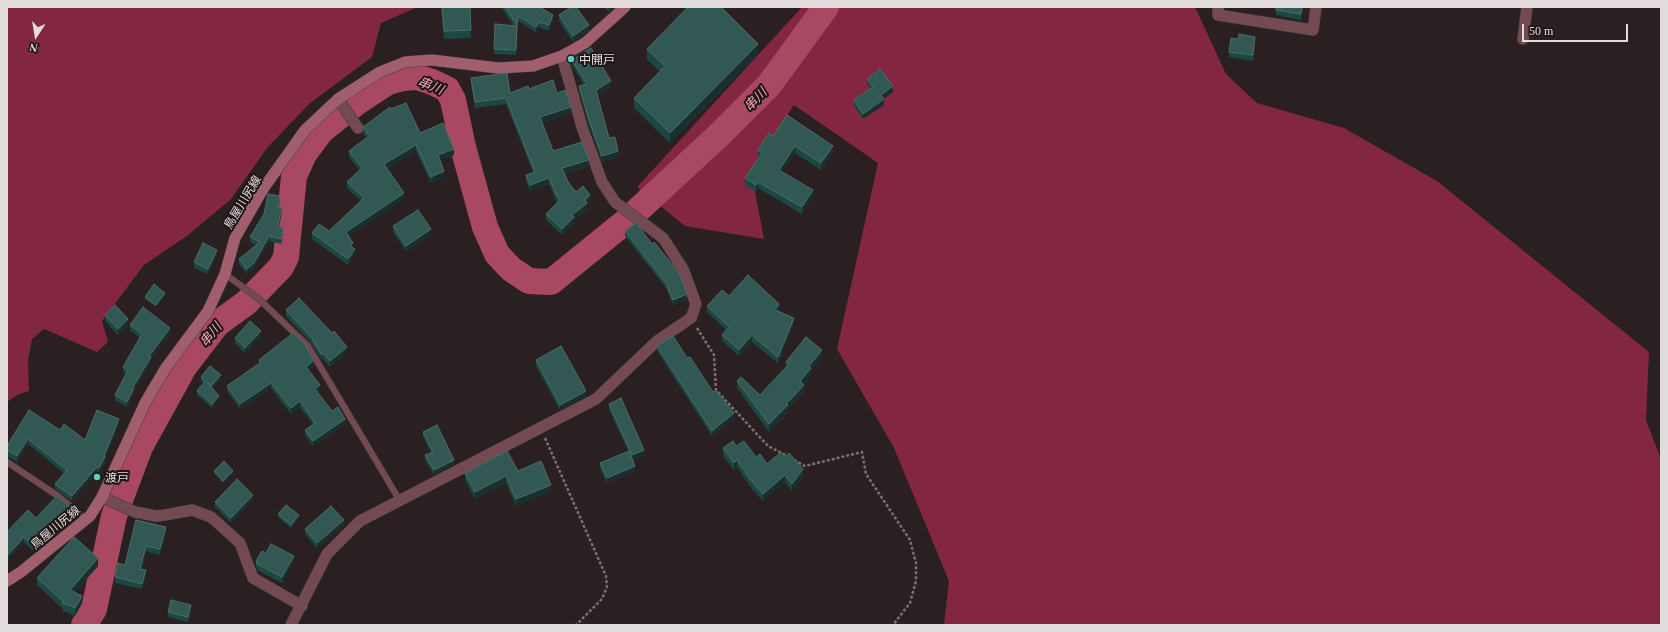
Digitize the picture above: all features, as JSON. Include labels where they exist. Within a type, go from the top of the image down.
[{"type":"main road","name":"鳥屋川尻線","points":[[7,581],[21,572],[90,516],[105,499],[145,403],[165,369],[208,311],[225,274],[235,238],[263,190],[305,130],[380,72],[405,62],[432,60],[498,68],[533,66],[562,56],[585,43],[626,7]]},
{"type":"street","points":[[1218,7],[1218,15],[1313,30],[1316,7]]},
{"type":"street","points":[[1523,39],[1527,7]]},
{"type":"street","points":[[292,625],[327,554],[360,521],[596,400],[657,341],[691,318],[696,304],[684,269],[663,238],[615,202],[602,182],[585,134],[562,56]]},
{"type":"street","points":[[341,102],[358,128]]},
{"type":"street","points":[[105,499],[135,512],[156,516],[192,510],[211,517],[240,543],[253,578],[302,606]]},
{"type":"lane","points":[[225,274],[259,299],[308,346],[401,501]]},
{"type":"lane","points":[[7,462],[58,496],[86,519]]},
{"type":"path","points":[[691,318],[714,355],[716,390],[768,446],[805,466],[862,452],[866,474],[910,540],[916,563],[916,581],[910,603],[893,625]]},
{"type":"path","points":[[541,428],[606,576],[607,587],[602,599],[576,625]]},
{"type":"shaded area","points":[[7,7],[418,7],[381,23],[372,57],[309,104],[267,148],[231,199],[187,236],[144,265],[102,321],[108,342],[97,352],[44,329],[32,339],[28,360],[29,391],[19,394],[7,402]]},
{"type":"shaded area","points":[[802,7],[1195,7],[1226,74],[1257,103],[1344,128],[1437,181],[1649,352],[1646,420],[1661,459],[1661,625],[944,625],[949,581],[894,448],[837,349],[878,163],[794,105],[751,171],[764,239],[685,226],[637,187]]},
{"type":"building","points":[[442,7],[470,7],[471,30],[444,31]]},
{"type":"building","points":[[505,7],[539,7],[553,15],[549,25],[539,22],[536,27],[518,16],[517,25]]},
{"type":"building","points":[[571,7],[576,7],[589,25],[573,36],[559,15]]},
{"type":"building","points":[[688,7],[721,7],[758,44],[670,133],[634,98],[665,66],[647,49]]},
{"type":"building","points":[[1276,7],[1302,7],[1301,14],[1276,10]]},
{"type":"building","points":[[495,24],[517,26],[516,50],[494,49]]},
{"type":"building","points":[[1239,34],[1255,37],[1253,55],[1229,52],[1231,38],[1238,39]]},
{"type":"building","points":[[591,48],[611,81],[596,90],[609,138],[615,137],[618,151],[602,156],[579,86],[587,84],[572,60]]},
{"type":"building","points":[[880,69],[893,86],[881,95],[884,99],[863,114],[854,100],[873,87],[867,79]]},
{"type":"building","points":[[507,73],[510,93],[528,86],[529,89],[553,80],[557,93],[566,90],[571,107],[540,117],[553,151],[582,142],[589,160],[562,168],[568,182],[576,192],[583,186],[590,195],[585,200],[587,203],[572,215],[574,217],[562,229],[546,214],[560,200],[549,178],[530,185],[526,175],[535,172],[506,98],[475,102],[471,78]]},
{"type":"building","points":[[406,103],[420,133],[443,123],[454,149],[438,155],[444,171],[431,177],[416,145],[384,164],[404,193],[346,232],[353,243],[350,246],[355,249],[348,259],[312,233],[319,224],[329,231],[364,198],[347,182],[362,168],[349,151],[369,136],[363,127],[390,107],[391,109]]},
{"type":"building","points":[[787,115],[833,146],[821,163],[795,146],[779,170],[813,190],[802,207],[758,182],[756,185],[745,178],[762,153],[758,150],[769,133],[773,136]]},
{"type":"building","points":[[268,194],[280,196],[278,207],[282,207],[278,226],[283,228],[281,239],[269,236],[254,263],[247,269],[239,259],[260,242],[250,237],[264,214]]},
{"type":"building","points":[[418,210],[431,229],[406,246],[393,226]]},
{"type":"building","points":[[636,223],[652,244],[654,242],[679,273],[687,294],[673,300],[666,283],[625,231]]},
{"type":"building","points":[[203,243],[217,250],[208,269],[194,262]]},
{"type":"building","points":[[748,275],[779,304],[775,310],[794,318],[778,357],[752,335],[739,350],[722,335],[729,327],[707,306],[722,290],[729,296]]},
{"type":"building","points":[[154,284],[165,293],[156,305],[145,297]]},
{"type":"building","points":[[299,298],[332,333],[334,331],[347,347],[330,361],[323,353],[322,355],[311,337],[286,310]]},
{"type":"building","points":[[115,305],[128,319],[118,329],[105,315]]},
{"type":"building","points":[[143,307],[170,328],[149,356],[151,357],[133,387],[134,388],[127,402],[115,395],[128,370],[123,367],[142,334],[130,325]]},
{"type":"building","points":[[250,321],[261,331],[245,348],[235,338]]},
{"type":"building","points":[[293,333],[304,343],[314,360],[306,367],[320,385],[315,389],[332,411],[338,407],[345,419],[313,441],[305,430],[315,423],[300,401],[291,408],[271,383],[240,404],[227,386],[261,362],[259,360]]},
{"type":"building","points":[[673,336],[687,358],[690,357],[713,392],[716,390],[734,413],[712,431],[657,346]]},
{"type":"building","points":[[806,337],[822,350],[809,366],[811,368],[800,381],[804,385],[786,404],[788,405],[769,424],[737,381],[741,377],[760,395],[789,364],[786,362]]},
{"type":"building","points":[[561,346],[586,391],[560,405],[536,360]]},
{"type":"building","points":[[210,366],[221,375],[211,386],[207,382],[219,396],[212,404],[197,391],[205,381],[201,377]]},
{"type":"building","points":[[621,398],[644,450],[632,455],[609,404]]},
{"type":"building","points":[[29,410],[60,430],[64,424],[85,440],[97,410],[119,419],[104,456],[105,457],[99,468],[97,467],[72,496],[55,484],[67,470],[28,439],[17,456],[7,450],[7,446]]},
{"type":"building","points":[[437,425],[454,460],[434,470],[425,455],[433,452],[423,432]]},
{"type":"building","points":[[733,441],[736,446],[744,441],[756,457],[760,454],[767,464],[781,452],[785,457],[789,453],[803,469],[792,484],[785,475],[763,494],[750,479],[737,460],[734,463],[723,448]]},
{"type":"building","points":[[507,451],[518,471],[541,461],[551,485],[516,499],[506,476],[475,492],[465,473]]},
{"type":"building","points":[[629,451],[635,466],[607,478],[600,463]]},
{"type":"building","points":[[224,461],[233,471],[223,481],[214,471]]},
{"type":"building","points":[[237,479],[253,495],[231,518],[215,502]]},
{"type":"building","points":[[57,496],[71,508],[33,546],[24,537],[7,556],[7,532],[28,510],[36,518]]},
{"type":"building","points":[[286,505],[299,515],[291,525],[278,514]]},
{"type":"building","points":[[331,506],[344,520],[317,543],[305,529]]},
{"type":"building","points":[[136,520],[166,527],[160,549],[146,546],[140,569],[146,570],[142,584],[115,577],[118,563],[125,565]]},
{"type":"building","points":[[74,537],[98,558],[70,590],[82,596],[75,608],[67,604],[63,604],[63,601],[37,578]]},
{"type":"building","points":[[271,544],[294,556],[282,577],[257,564],[256,561],[262,551],[266,553]]},
{"type":"building","points":[[171,600],[191,605],[188,617],[168,612]]},
{"type":"waterway","name":"串川","points":[[84,625],[94,609],[114,516],[140,447],[184,367],[217,324],[246,303],[281,267],[286,257],[294,176],[304,154],[321,131],[356,103],[388,82],[403,78],[417,77],[447,89],[453,100],[463,147],[485,227],[497,254],[511,269],[529,281],[551,282],[625,222],[719,135],[769,85],[826,7]]},
{"type":"place","name":"中開戸","points":[[571,59]]},
{"type":"place","name":"渡戸","points":[[97,477]]}]
